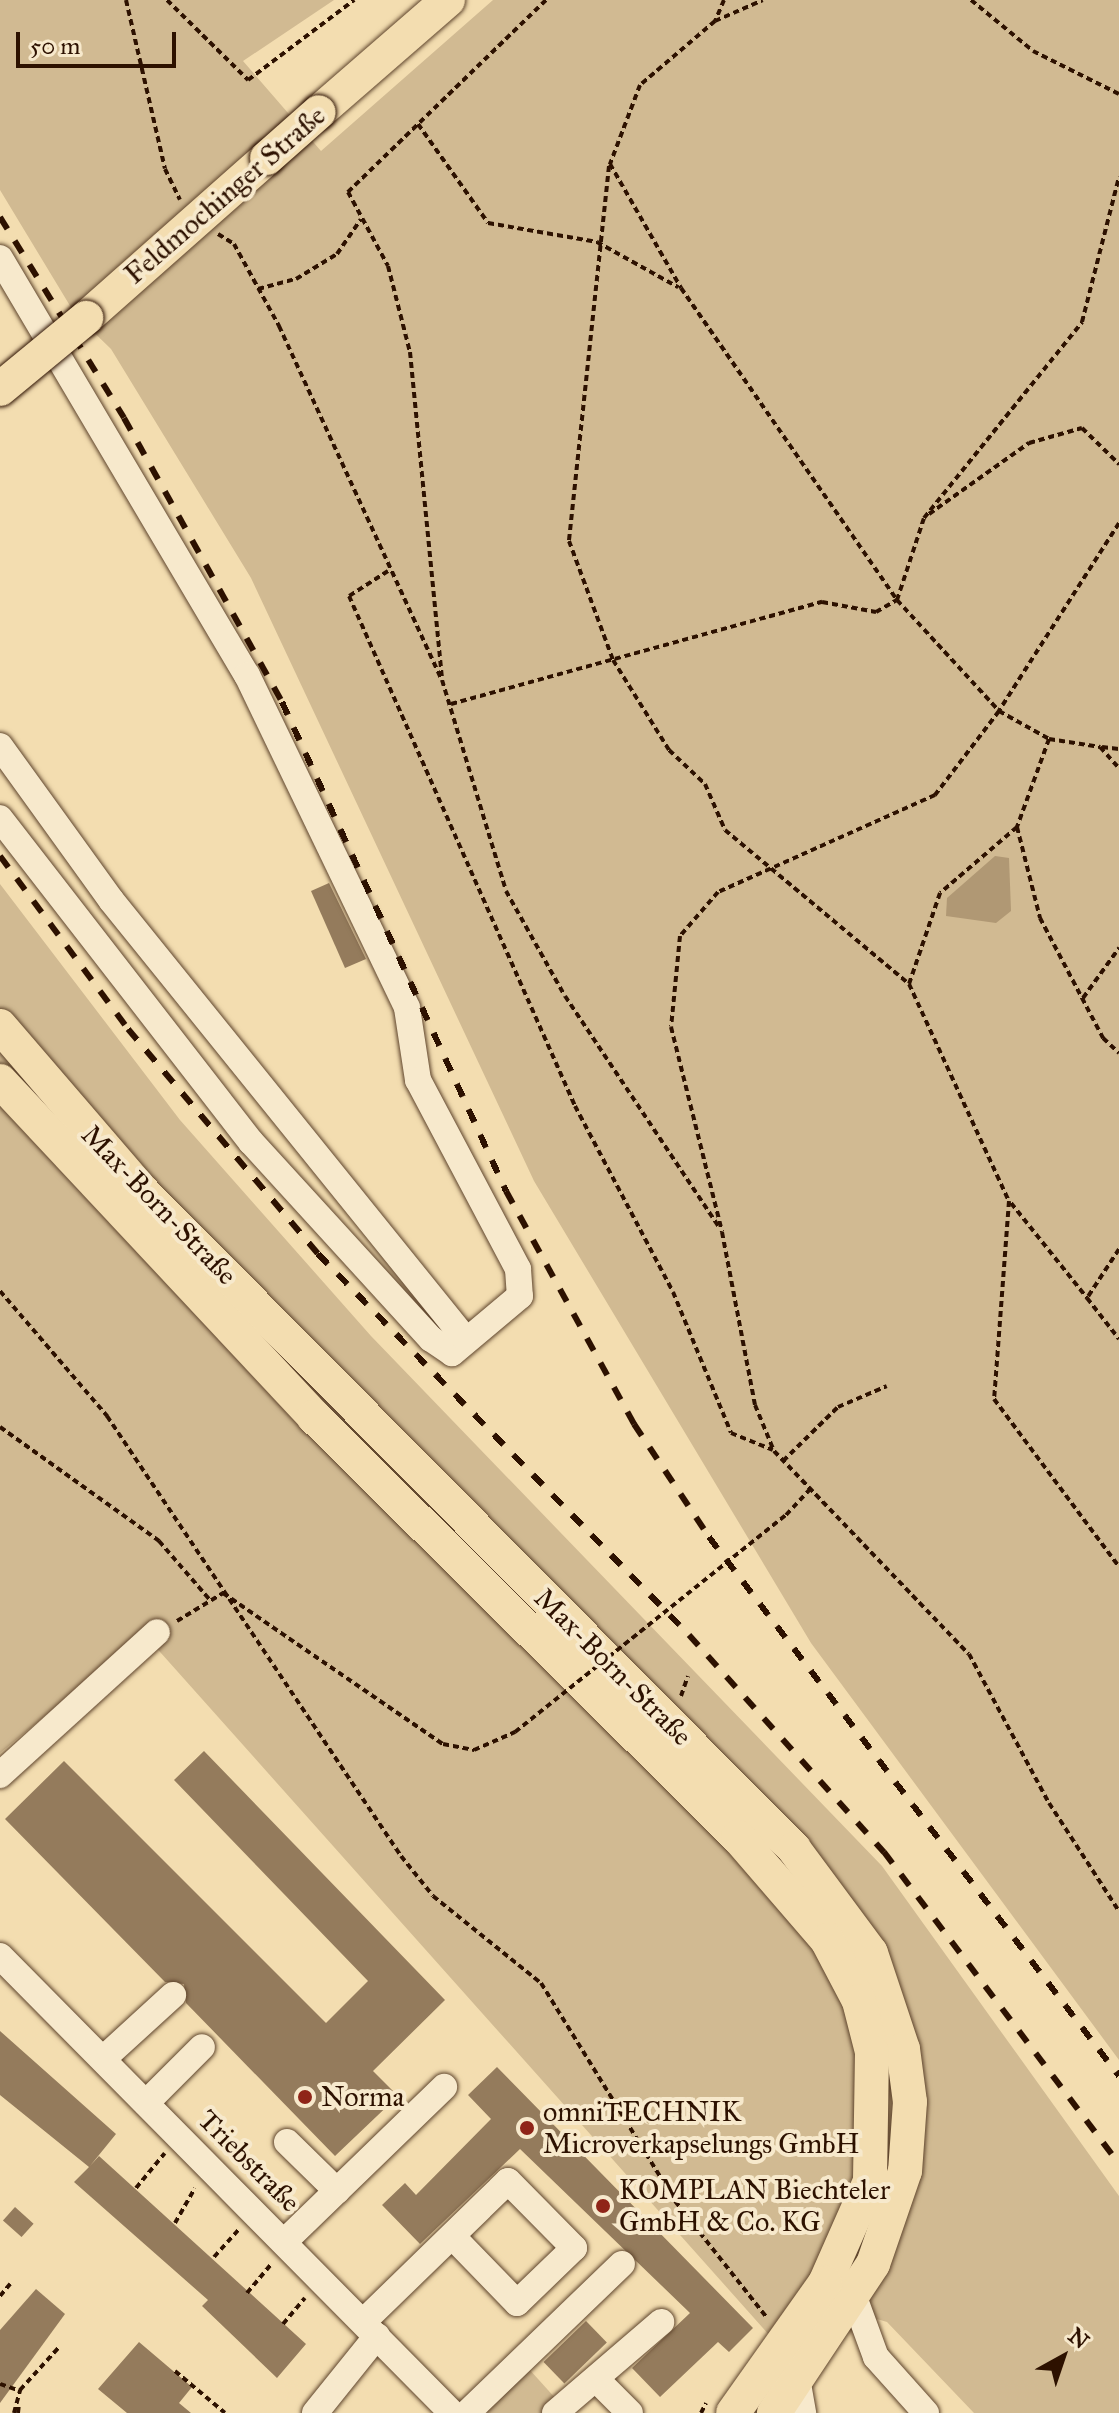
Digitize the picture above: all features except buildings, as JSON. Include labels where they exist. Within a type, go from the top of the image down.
[{"type":"main road","name":"Feldmochinger Straße","points":[[0,389],[86,318],[448,0]]},
{"type":"main road","name":"Max-Born-Straße","points":[[0,1026],[143,1192],[840,1903],[889,1994],[910,2102],[897,2205],[854,2297],[774,2413]]},
{"type":"main road","name":"Max-Born-Straße","points":[[0,1081],[120,1216],[738,1837],[827,1940],[859,2001],[872,2052],[870,2181],[825,2283],[733,2413]]},
{"type":"street","points":[[0,258],[232,647],[407,1008],[418,1080],[434,1100],[523,1284],[520,1296],[452,1353],[431,1339],[324,1224],[182,1057],[0,818]]},
{"type":"street","points":[[0,746],[111,900],[466,1340]]},
{"type":"street","points":[[0,1775],[157,1632]]},
{"type":"street","name":"Triebstraße","points":[[0,1956],[452,2413]]},
{"type":"street","points":[[103,2059],[173,1995]]},
{"type":"street","points":[[146,2103],[202,2047]]},
{"type":"street","points":[[285,2244],[444,2087]]},
{"type":"street","points":[[287,2142],[337,2191]]},
{"type":"street","points":[[315,2413],[370,2329],[452,2236],[508,2181],[574,2248],[517,2303],[452,2236]]},
{"type":"street","points":[[467,2413],[622,2264]]},
{"type":"street","points":[[854,2297],[876,2357],[926,2413]]},
{"type":"street","points":[[555,2413],[661,2322]]},
{"type":"street","points":[[797,2378],[803,2413]]},
{"type":"street","points":[[596,2379],[630,2413]]},
{"type":"path","points":[[126,0],[165,169],[180,200]]},
{"type":"path","points":[[167,0],[248,80],[354,0]]},
{"type":"path","points":[[442,680],[410,352],[388,266],[348,192],[546,0]]},
{"type":"path","points":[[715,21],[724,0]]},
{"type":"path","points":[[763,0],[715,21],[640,85],[610,164],[597,242],[569,541],[613,660],[669,750],[705,784],[725,830],[909,984],[1009,1201],[1119,1339]]},
{"type":"path","points":[[971,0],[1033,51],[1119,94]]},
{"type":"path","points":[[418,124],[488,223],[597,242],[681,288]]},
{"type":"path","points":[[610,164],[681,288],[897,600],[999,711],[1049,739],[1119,749]]},
{"type":"path","points":[[451,704],[822,602],[876,612],[897,600],[924,518],[1082,322],[1119,177]]},
{"type":"path","points":[[258,289],[296,279],[337,254],[362,218]]},
{"type":"path","points":[[215,232],[234,244],[258,289],[388,571],[442,680],[506,891],[565,996],[722,1232]]},
{"type":"path","points":[[924,518],[1029,443],[1082,428],[1119,464]]},
{"type":"path","points":[[1119,523],[999,711],[935,795],[767,865],[718,892],[680,936],[671,1027],[722,1232],[755,1405],[774,1451],[969,1654],[1049,1803],[1119,1911]]},
{"type":"path","points":[[388,571],[349,596],[575,1106],[673,1292],[731,1433],[774,1451]]},
{"type":"path","points":[[909,984],[940,893],[1017,827],[1049,739]]},
{"type":"path","points":[[1100,747],[1119,768]]},
{"type":"path","points":[[1017,827],[1040,918],[1082,999],[1119,1053]]},
{"type":"path","points":[[1082,999],[1119,948]]},
{"type":"path","points":[[1009,1201],[994,1399],[1119,1567]]},
{"type":"path","points":[[1087,1298],[1119,1249]]},
{"type":"path","points":[[0,1291],[107,1416],[223,1593],[433,1896],[541,1983],[675,2201],[768,2317]]},
{"type":"path","points":[[783,1461],[838,1407],[887,1386]]},
{"type":"path","points":[[0,1427],[159,1541],[211,1600]]},
{"type":"path","points":[[223,1593],[443,1744],[474,1750],[515,1732],[786,1515],[810,1489]]},
{"type":"path","points":[[157,1632],[223,1593]]},
{"type":"path","points":[[136,2188],[179,2136]]},
{"type":"path","points":[[175,2223],[211,2169]]},
{"type":"path","points":[[214,2257],[254,2212]]},
{"type":"path","points":[[247,2293],[285,2244]]},
{"type":"path","points":[[283,2324],[321,2279]]},
{"type":"path","points":[[0,2296],[10,2284]]},
{"type":"path","points":[[16,2413],[20,2390],[60,2346]]},
{"type":"path","points":[[175,2371],[225,2413]]},
{"type":"path","points":[[0,2384],[20,2390]]},
{"type":"shaded area","points":[[0,0],[334,0],[243,61],[321,151],[493,0],[1119,0],[1119,2060],[811,1643],[534,1181],[251,578],[111,349],[75,314],[0,190]]},
{"type":"shaded area","points":[[995,856],[1009,858],[1011,911],[996,923],[946,916],[947,898]]},
{"type":"shaded area","points":[[0,884],[180,1120],[371,1336],[882,1866],[1119,2196],[1119,2413],[974,2413],[887,2322],[833,2306],[759,2413],[742,2413],[771,2337],[144,1634],[0,1753]]},
{"type":"shaded area","points":[[529,2369],[557,2400],[544,2413],[487,2413],[491,2400]]},
{"type":"railway","points":[[0,217],[124,418],[282,702],[506,1191],[634,1424],[709,1537],[1119,2076]]},
{"type":"railway","points":[[0,856],[128,1029],[318,1254],[689,1635],[884,1852],[1119,2164]]},
{"type":"place","name":"Norma","points":[[305,2097]]},
{"type":"place","name":"omniTECHNIK Microverkapselungs GmbH","points":[[527,2128]]},
{"type":"place","name":"KOMPLAN Biechteler GmbH & Co. KG","points":[[603,2206]]}]
